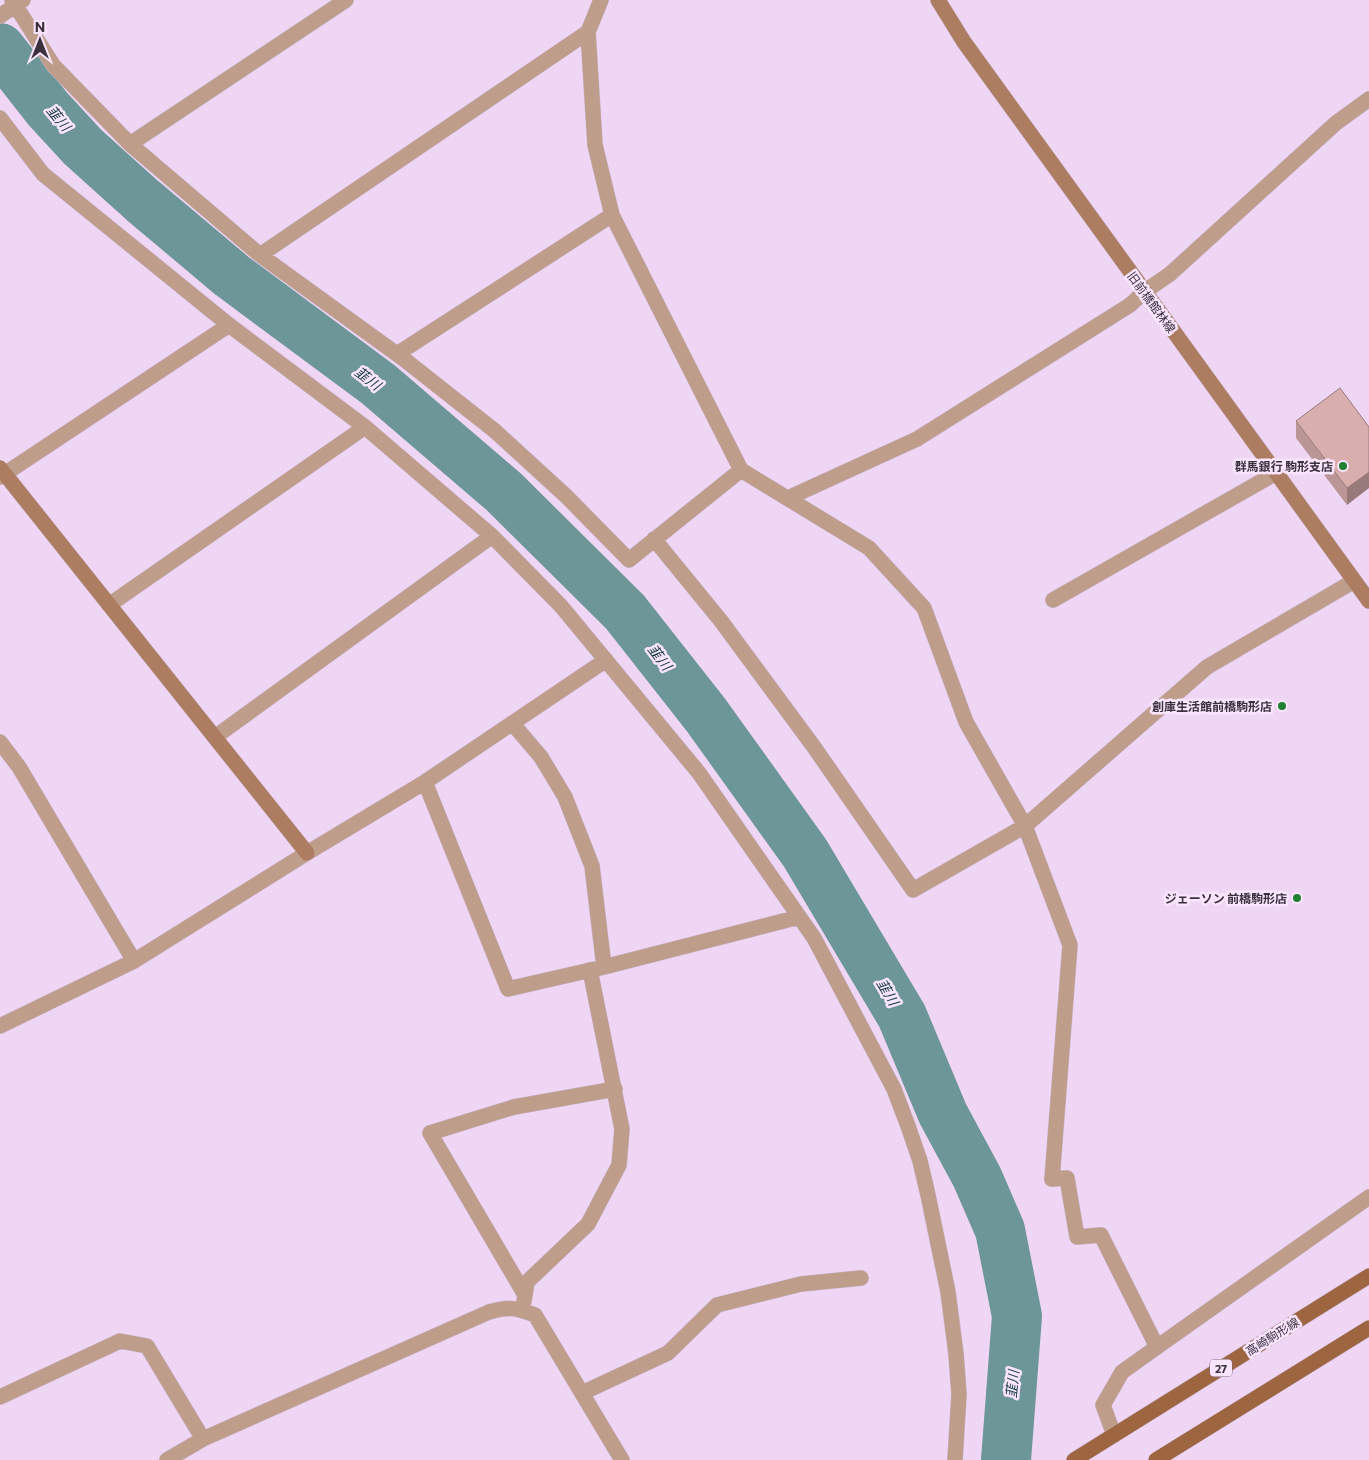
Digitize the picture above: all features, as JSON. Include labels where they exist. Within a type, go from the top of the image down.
[{"type":"main road","name":"高崎駒形線","points":[[1074,1460],[1369,1276]]},
{"type":"main road","points":[[1156,1460],[1369,1328]]},
{"type":"street","points":[[130,144],[346,0]]},
{"type":"street","points":[[601,0],[588,32],[596,145],[612,215],[741,470],[869,548],[924,608],[966,722],[1025,826],[1070,945],[1052,1179],[1067,1178],[1077,1237],[1100,1235],[1157,1347]]},
{"type":"street","name":"旧前橋館林線","points":[[938,0],[964,42],[1369,601]]},
{"type":"street","points":[[12,6],[54,65],[130,144],[260,255],[397,354],[495,431],[566,496],[629,560],[741,470]]},
{"type":"street","points":[[260,255],[588,32]]},
{"type":"street","points":[[788,498],[917,439],[1130,305],[1144,292],[1170,274],[1336,122],[1369,99]]},
{"type":"street","points":[[0,118],[43,174],[229,325],[365,427],[492,536],[561,606],[699,773],[814,938],[894,1090],[920,1160],[948,1292],[959,1394],[955,1460]]},
{"type":"street","points":[[397,354],[612,215]]},
{"type":"street","points":[[229,325],[2,473],[307,852]]},
{"type":"street","points":[[109,605],[365,427]]},
{"type":"street","points":[[1053,600],[1276,472]]},
{"type":"street","points":[[215,737],[492,536]]},
{"type":"street","points":[[654,540],[721,621],[802,731],[913,890],[1025,826],[1207,667],[1354,581]]},
{"type":"street","points":[[0,1026],[134,961],[307,852],[425,782],[606,660]]},
{"type":"street","points":[[512,723],[541,757],[565,797],[592,866],[597,969],[622,1129],[619,1165],[588,1224],[527,1282],[523,1303]]},
{"type":"street","points":[[0,742],[19,767],[134,961]]},
{"type":"street","points":[[425,782],[508,989],[597,969],[799,917]]},
{"type":"street","points":[[615,1088],[514,1108],[430,1133],[523,1303],[535,1315],[622,1460]]},
{"type":"street","points":[[1114,1435],[1103,1405],[1122,1372],[1369,1198]]},
{"type":"street","points":[[582,1393],[668,1353],[717,1305],[801,1284],[862,1278]]},
{"type":"street","points":[[167,1460],[202,1439],[489,1312],[523,1303]]},
{"type":"street","points":[[0,1397],[120,1341],[147,1346],[202,1439]]},
{"type":"building","name":"群馬銀行 駒形支店","points":[[1340,388],[1369,427],[1369,472],[1347,488],[1296,421]]},
{"type":"waterway","name":"韮川","points":[[0,48],[48,109],[83,147],[143,201],[231,275],[378,384],[504,492],[625,612],[706,715],[805,853],[902,1016],[943,1114],[977,1177],[1000,1230],[1017,1316],[1006,1460]]},
{"type":"place","name":"群馬銀行 駒形支店","points":[[1343,466]]},
{"type":"place","name":"創庫生活館前橋駒形店","points":[[1282,706]]},
{"type":"place","name":"ジェーソン 前橋駒形店","points":[[1297,898]]}]
